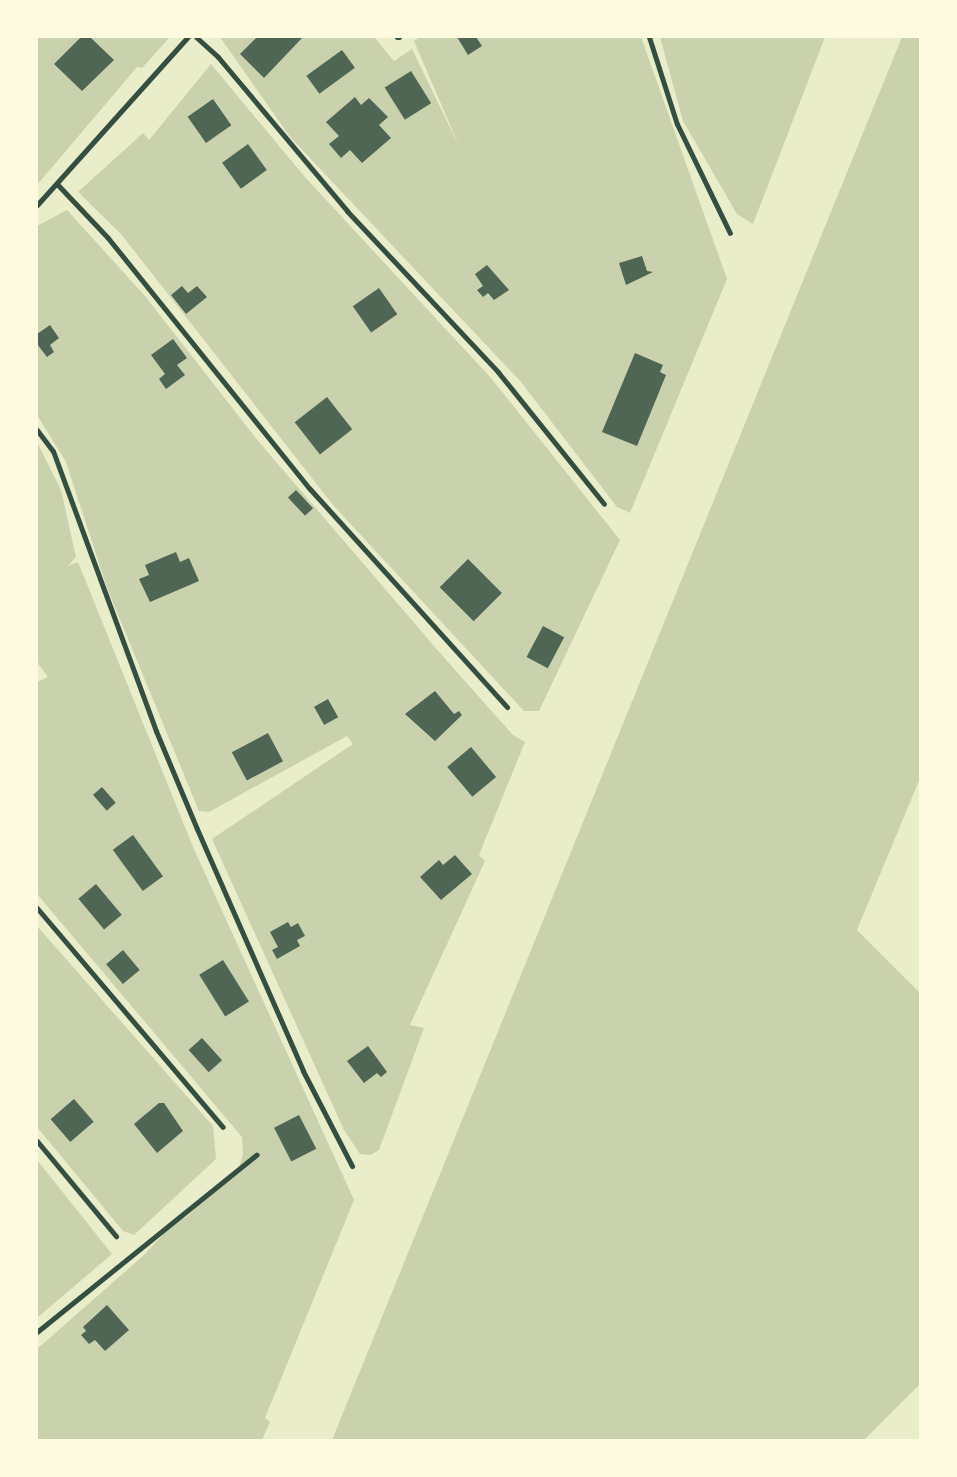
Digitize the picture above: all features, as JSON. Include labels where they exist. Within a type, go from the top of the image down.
[{"type":"lane","points":[[37,205],[188,37]]},
{"type":"lane","points":[[196,37],[218,57],[339,201],[498,372],[604,504]]},
{"type":"lane","points":[[649,37],[677,124],[730,233]]},
{"type":"lane","points":[[57,184],[108,238],[310,489],[507,707]]},
{"type":"lane","points":[[37,430],[54,451],[156,731],[197,829],[303,1071],[352,1166]]},
{"type":"lane","points":[[37,908],[223,1127]]},
{"type":"lane","points":[[37,1140],[116,1236]]},
{"type":"path","points":[[37,1332],[256,1155]]},
{"type":"green space","points":[[37,37],[170,37],[142,68],[137,67],[37,185]]},
{"type":"green space","points":[[220,37],[374,37],[394,61],[412,49],[459,146],[414,41],[420,37],[641,37],[727,279],[630,513],[617,507],[521,382],[290,137]]},
{"type":"green space","points":[[660,37],[825,37],[753,224],[737,214],[683,121]]},
{"type":"green space","points":[[902,37],[920,37],[920,778],[857,930],[920,993],[920,1384],[864,1440],[332,1440]]},
{"type":"green space","points":[[211,64],[304,176],[491,378],[620,540],[539,711],[524,711],[333,505],[121,234],[78,192],[143,133],[149,140]]},
{"type":"green space","points":[[67,210],[145,296],[259,442],[440,653],[513,735],[525,742],[479,855],[485,861],[410,1025],[424,1028],[379,1150],[370,1155],[360,1154],[344,1130],[212,839],[353,744],[347,736],[209,812],[199,811],[107,588],[66,462],[37,415],[37,226]]},
{"type":"green space","points":[[37,442],[61,490],[76,557],[68,566],[78,562],[193,847],[354,1200],[265,1418],[270,1422],[262,1440],[37,1440],[37,1349],[143,1256],[178,1218],[185,1218],[239,1169],[243,1154],[242,1137],[37,894],[37,682],[48,677],[37,662]]},
{"type":"green space","points":[[37,926],[213,1126],[216,1159],[134,1235],[123,1231],[37,1127]]},
{"type":"green space","points":[[37,1160],[112,1254],[37,1318]]},
{"type":"building","points":[[81,37],[90,37],[114,60],[82,91],[54,64]]},
{"type":"building","points":[[257,37],[303,37],[264,78],[240,54]]},
{"type":"building","points":[[457,37],[476,37],[482,46],[468,55]]},
{"type":"building","points":[[342,50],[355,68],[319,94],[306,76]]},
{"type":"building","points":[[411,71],[431,103],[405,120],[385,87]]},
{"type":"building","points":[[355,97],[361,105],[369,98],[388,117],[379,125],[391,138],[362,163],[350,150],[341,158],[329,144],[339,136],[326,122]]},
{"type":"building","points":[[213,99],[231,125],[206,143],[188,117]]},
{"type":"building","points":[[248,144],[267,170],[241,189],[222,163]]},
{"type":"building","points":[[642,256],[647,271],[653,272],[626,285],[619,263]]},
{"type":"building","points":[[487,265],[509,290],[494,300],[488,293],[483,297],[477,290],[483,286],[475,274]]},
{"type":"building","points":[[182,286],[188,293],[197,286],[207,297],[186,314],[171,295]]},
{"type":"building","points":[[379,288],[397,314],[371,333],[353,306]]},
{"type":"building","points":[[50,325],[59,338],[50,345],[54,352],[47,357],[37,344],[37,334]]},
{"type":"building","points":[[173,339],[187,358],[177,365],[185,375],[166,389],[159,379],[165,374],[151,355]]},
{"type":"building","points":[[635,353],[663,365],[660,372],[666,375],[637,446],[602,432]]},
{"type":"building","points":[[327,397],[352,429],[320,455],[295,422]]},
{"type":"building","points":[[296,490],[313,508],[305,516],[288,498]]},
{"type":"building","points":[[176,552],[180,562],[189,558],[199,581],[150,602],[139,579],[149,575],[145,565]]},
{"type":"building","points":[[468,559],[502,593],[474,621],[440,587]]},
{"type":"building","points":[[543,626],[564,637],[548,668],[527,657]]},
{"type":"building","points":[[435,691],[454,714],[459,711],[462,715],[435,741],[405,714]]},
{"type":"building","points":[[328,699],[338,717],[324,725],[314,707]]},
{"type":"building","points":[[268,733],[283,761],[247,781],[232,752]]},
{"type":"building","points":[[471,747],[496,777],[472,797],[447,767]]},
{"type":"building","points":[[102,787],[116,803],[107,811],[93,795]]},
{"type":"building","points":[[133,835],[163,876],[143,891],[113,850]]},
{"type":"building","points":[[455,855],[472,874],[441,900],[420,877],[439,860],[443,865]]},
{"type":"building","points":[[96,884],[122,915],[104,929],[78,899]]},
{"type":"building","points":[[288,922],[291,927],[298,923],[305,936],[297,940],[300,946],[277,959],[272,950],[278,947],[270,932]]},
{"type":"building","points":[[123,950],[140,970],[123,984],[106,964]]},
{"type":"building","points":[[223,960],[249,1002],[225,1016],[199,975]]},
{"type":"building","points":[[202,1038],[222,1060],[209,1072],[189,1050]]},
{"type":"building","points":[[368,1046],[387,1072],[381,1077],[377,1073],[364,1083],[347,1061]]},
{"type":"building","points":[[74,1099],[94,1122],[70,1142],[51,1119]]},
{"type":"building","points":[[159,1103],[164,1103],[183,1131],[157,1153],[134,1124]]},
{"type":"building","points":[[299,1115],[316,1149],[291,1162],[274,1128]]},
{"type":"building","points":[[107,1305],[129,1330],[105,1351],[95,1340],[89,1344],[81,1335],[86,1331],[83,1327]]}]
